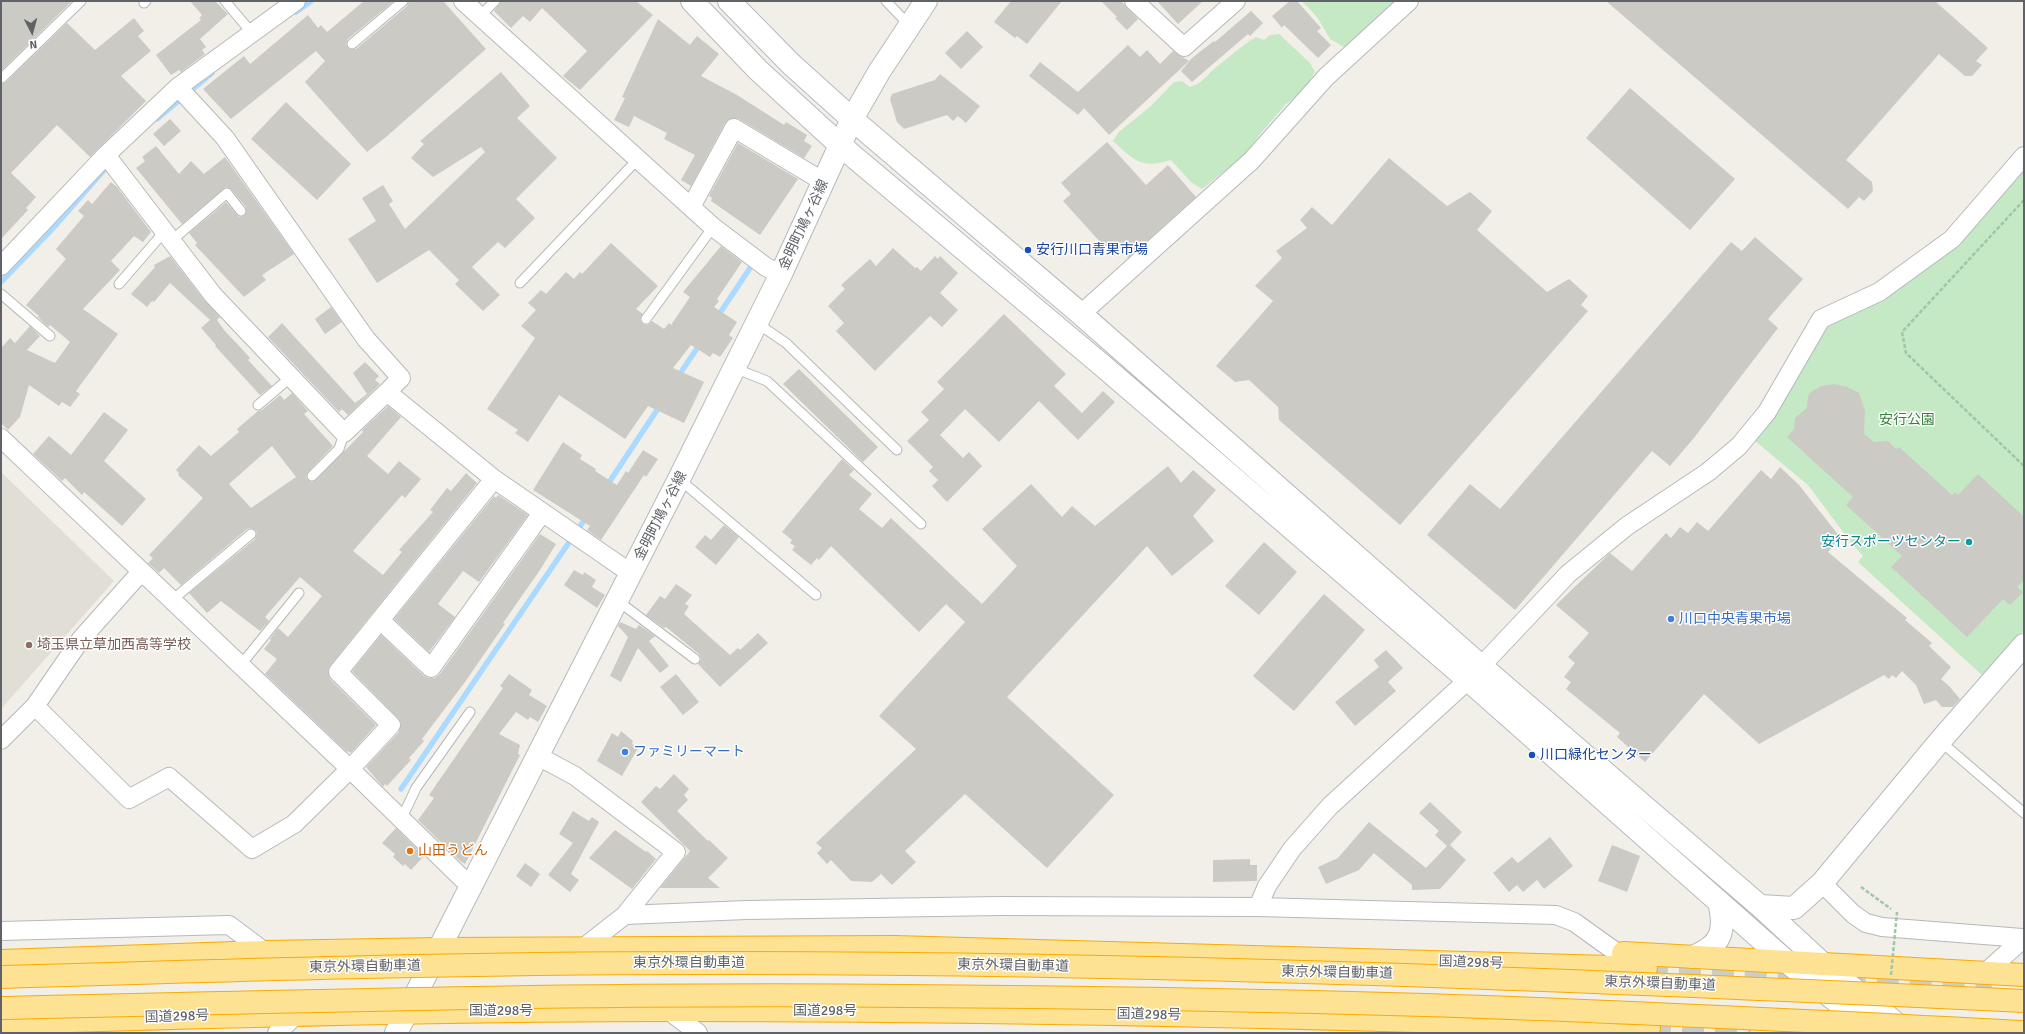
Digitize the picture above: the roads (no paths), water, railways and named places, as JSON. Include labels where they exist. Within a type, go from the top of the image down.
[{"type":"highway","points":[[894,947],[1231,942],[1616,952],[2024,975]]},
{"type":"highway","name":"国道298号","points":[[1,961],[265,952],[439,949],[894,947],[1646,968]]},
{"type":"highway","name":"東京外環自動車道","points":[[1,977],[356,967],[702,963],[1021,966],[1400,975],[1638,983],[2024,1001]]},
{"type":"highway","points":[[1,1008],[559,997],[903,996],[1425,1005],[1647,1013],[2024,1032]]},
{"type":"highway","name":"国道298号","points":[[1,1023],[297,1014],[668,1010],[912,1011],[1356,1018],[1649,1028]]},
{"type":"highway","points":[[912,1011],[1252,1027],[1466,1033]]},
{"type":"street","points":[[1,266],[106,155],[178,87],[296,1]]},
{"type":"street","points":[[463,1],[713,227],[766,267],[781,274]]},
{"type":"street","points":[[692,1],[758,70],[841,146],[1108,371],[1474,673],[1760,906],[1823,964],[1908,1033]]},
{"type":"street","points":[[729,1],[792,65],[852,119],[1081,314],[1474,673],[1719,902],[1787,962],[1877,1033]]},
{"type":"street","name":"金明町鳩ヶ谷線","points":[[396,1033],[472,888],[632,574],[781,274],[841,146],[852,119],[909,25],[926,1]]},
{"type":"street","points":[[1134,1],[1184,47],[1236,1]]},
{"type":"street","points":[[1081,314],[1252,160],[1326,77],[1409,1]]},
{"type":"street","points":[[106,155],[213,295],[344,433],[401,378],[366,339],[225,138],[178,87]]},
{"type":"street","points":[[691,207],[734,128],[824,182]]},
{"type":"street","points":[[1258,907],[1267,886],[1292,849],[1330,806],[1474,673],[1568,574],[1627,526],[1708,472],[1739,446],[1767,412],[1821,319],[1879,292],[1952,238],[2024,156]]},
{"type":"street","points":[[387,392],[494,479],[632,574]]},
{"type":"street","points":[[1,438],[472,888]]},
{"type":"street","points":[[35,706],[129,799],[169,777],[252,850],[294,824],[350,770],[391,726],[338,672],[494,479]]},
{"type":"street","points":[[380,620],[431,668],[542,513]]},
{"type":"street","points":[[1,740],[35,706],[81,638],[141,572]]},
{"type":"street","points":[[1760,906],[1794,908],[1822,883],[1940,741],[2024,645]]},
{"type":"street","points":[[538,756],[575,776],[676,852],[625,916],[583,948]]},
{"type":"street","points":[[1822,883],[1854,914],[1866,923],[1882,927],[2023,938]]},
{"type":"street","points":[[1693,957],[1707,951],[1716,943],[1721,935],[1722,916],[1719,902]]},
{"type":"street","points":[[625,916],[753,910],[1000,906],[1258,907],[1556,915],[1574,922],[1616,952]]},
{"type":"street","points":[[1,931],[229,925],[265,952]]},
{"type":"street","points":[[1985,973],[2023,938]]},
{"type":"street","points":[[668,1010],[698,1033]]},
{"type":"street","points":[[277,1033],[297,1014]]},
{"type":"lane","points":[[2,78],[81,1]]},
{"type":"lane","points":[[225,1],[252,33]]},
{"type":"lane","points":[[352,44],[403,1]]},
{"type":"lane","points":[[480,16],[495,1]]},
{"type":"lane","points":[[886,1],[909,25]]},
{"type":"lane","points":[[520,283],[638,159]]},
{"type":"lane","points":[[119,284],[168,236],[227,193],[242,211]]},
{"type":"lane","points":[[646,319],[713,227]]},
{"type":"lane","points":[[1,294],[50,336]]},
{"type":"lane","points":[[757,323],[786,343],[897,450]]},
{"type":"lane","points":[[734,368],[767,381],[921,524]]},
{"type":"lane","points":[[258,405],[290,377]]},
{"type":"lane","points":[[312,476],[338,449],[344,433]]},
{"type":"lane","points":[[679,479],[816,595]]},
{"type":"lane","points":[[171,601],[251,534]]},
{"type":"lane","points":[[240,666],[299,593]]},
{"type":"lane","points":[[618,601],[695,659]]},
{"type":"lane","points":[[401,820],[416,788],[470,712]]},
{"type":"lane","points":[[1940,741],[2024,813]]},
{"type":"waterway","points":[[296,12],[311,1]]},
{"type":"waterway","points":[[157,119],[212,73]]},
{"type":"waterway","points":[[1,282],[55,226],[105,169]]},
{"type":"waterway","points":[[718,316],[750,268]]},
{"type":"waterway","points":[[677,378],[700,344]]},
{"type":"waterway","points":[[606,487],[661,404]]},
{"type":"waterway","points":[[401,789],[587,516]]},
{"type":"tunnel","points":[[1646,968],[1992,984]]},
{"type":"tunnel","points":[[1649,1028],[1751,1033]]},
{"type":"place","name":"安行川口青果市場","points":[[1028,250]]},
{"type":"place","name":"安行スポーツセンター","points":[[1969,542]]},
{"type":"place","name":"川口中央青果市場","points":[[1671,619]]},
{"type":"place","name":"埼玉県立草加西高等学校","points":[[29,645]]},
{"type":"place","name":"ファミリーマート","points":[[625,752]]},
{"type":"place","name":"川口緑化センター","points":[[1532,755]]},
{"type":"place","name":"山田うどん","points":[[410,851]]},
{"type":"park label","name":"安行公園","points":[[1907,420]]}]
